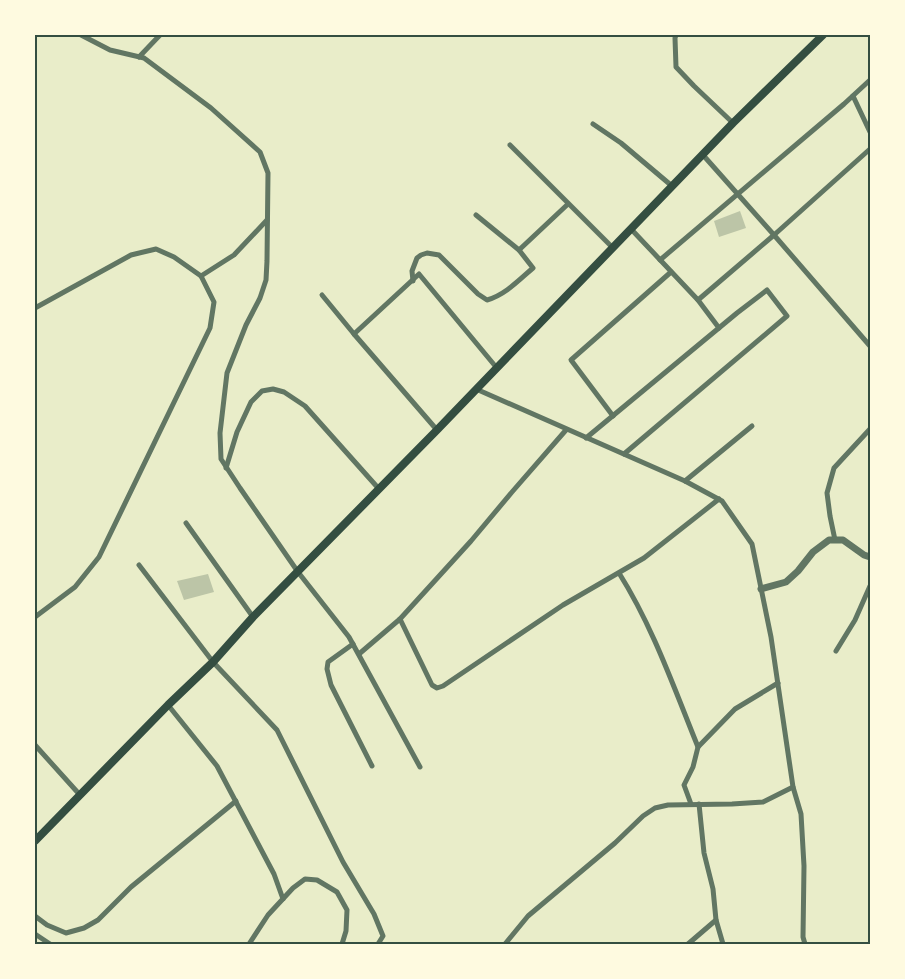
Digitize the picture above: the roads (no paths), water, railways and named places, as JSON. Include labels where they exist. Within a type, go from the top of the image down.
[{"type":"main road","points":[[35,841],[212,662],[253,617],[437,430],[702,154],[823,35]]},
{"type":"street","points":[[81,35],[110,50],[144,58],[211,108],[260,152],[268,173],[266,280],[260,298],[246,325],[227,372],[220,433],[221,459],[298,572],[349,637],[420,767]]},
{"type":"street","points":[[139,57],[160,35]]},
{"type":"street","points":[[676,35],[676,67],[733,123]]},
{"type":"street","points":[[660,260],[870,80]]},
{"type":"street","points":[[853,96],[870,132]]},
{"type":"street","points":[[593,124],[621,143],[672,186]]},
{"type":"street","points":[[510,145],[613,248]]},
{"type":"street","points":[[698,300],[870,149]]},
{"type":"street","points":[[702,154],[870,346]]},
{"type":"street","points":[[519,250],[568,204]]},
{"type":"street","points":[[413,281],[412,271],[417,258],[426,253],[439,255],[478,294],[487,300],[495,298],[510,288],[533,268],[519,250],[476,215]]},
{"type":"street","points":[[201,276],[234,255],[267,219]]},
{"type":"street","points":[[631,229],[698,300],[719,328]]},
{"type":"street","points":[[35,308],[131,255],[156,249],[174,257],[201,276],[214,302],[210,328],[99,558],[75,587],[35,617]]},
{"type":"street","points":[[613,416],[571,360],[671,272]]},
{"type":"street","points":[[354,334],[419,274],[496,367]]},
{"type":"street","points":[[586,438],[767,290],[787,316],[624,454]]},
{"type":"street","points":[[322,296],[437,430]]},
{"type":"street","points":[[226,468],[237,432],[251,402],[262,391],[273,389],[284,392],[305,406],[379,489]]},
{"type":"street","points":[[476,389],[685,481],[719,499],[727,507],[752,544],[771,637],[793,787],[801,814],[804,866],[803,937],[805,944]]},
{"type":"street","points":[[685,481],[752,426]]},
{"type":"street","points":[[835,540],[827,494],[834,468],[870,429]]},
{"type":"street","points":[[359,654],[400,619],[471,541],[566,430]]},
{"type":"street","points":[[400,619],[432,685],[437,688],[443,686],[563,605],[644,558],[719,499]]},
{"type":"street","points":[[186,524],[253,617]]},
{"type":"street","points":[[761,589],[786,582],[798,571],[813,552],[829,540],[843,540],[864,555],[870,557]]},
{"type":"street","points":[[139,565],[212,662],[277,730],[343,862],[374,914],[383,936],[378,944]]},
{"type":"street","points":[[619,572],[649,627],[698,747]]},
{"type":"street","points":[[836,651],[855,620],[870,586]]},
{"type":"street","points":[[353,644],[328,662],[327,669],[331,685],[372,766]]},
{"type":"street","points":[[690,804],[684,785],[693,767],[698,747],[735,709],[778,683]]},
{"type":"street","points":[[168,705],[217,766],[274,874],[283,899]]},
{"type":"street","points":[[35,745],[80,795]]},
{"type":"street","points":[[505,944],[528,916],[655,808],[668,805],[763,802],[793,787]]},
{"type":"street","points":[[35,916],[47,926],[66,933],[84,928],[98,920],[131,887],[236,801]]},
{"type":"street","points":[[699,804],[704,853],[713,889],[716,920],[723,944]]},
{"type":"street","points":[[249,944],[268,915],[293,888],[305,880],[317,880],[337,892],[347,910],[346,931],[342,944]]},
{"type":"street","points":[[688,944],[716,920]]},
{"type":"street","points":[[35,934],[50,944]]}]
